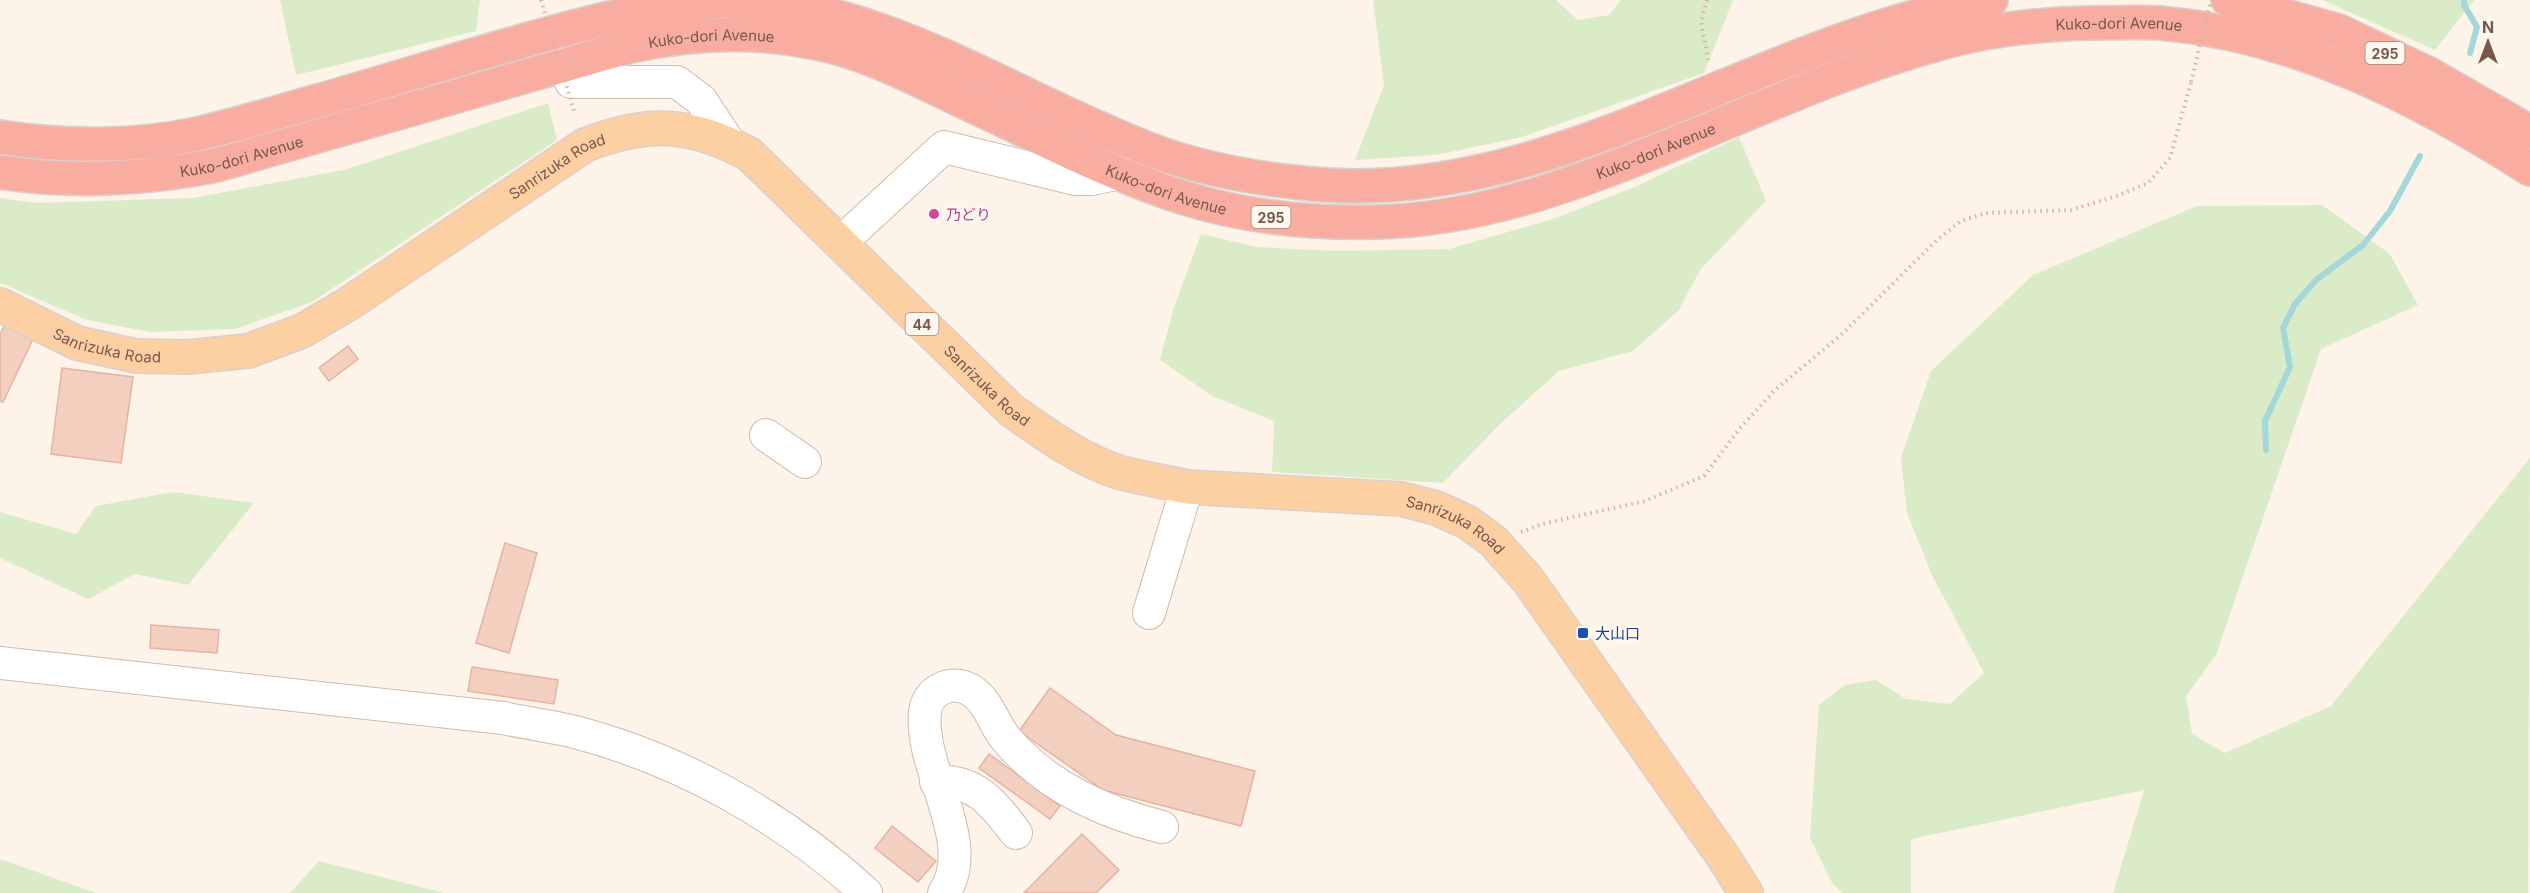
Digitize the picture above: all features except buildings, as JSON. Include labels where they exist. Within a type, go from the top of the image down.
[{"type":"highway","name":"Kuko-dori Avenue","points":[[0,137],[65,143],[117,142],[193,135],[600,20],[646,10],[723,1],[773,2],[854,18],[933,49],[1145,148],[1203,168],[1318,185],[1363,186],[1465,177],[1569,146],[1851,36],[1911,16],[1991,0]]},
{"type":"highway","name":"295","points":[[2228,0],[2339,31],[2431,75],[2530,132]]},
{"type":"highway","name":"Kuko-dori Avenue","points":[[0,171],[65,178],[162,176],[217,165],[566,64],[675,37],[767,36],[813,42],[847,51],[902,72],[1120,173],[1181,197],[1262,216],[1311,221],[1424,220],[1529,197],[1579,183],[1852,70],[1945,42],[1998,30],[2044,24],[2097,23],[2158,23],[2215,31],[2269,42],[2312,55],[2444,117],[2530,169]]},
{"type":"main road","name":"Sanrizuka Road","points":[[0,305],[77,343],[136,356],[187,357],[248,351],[302,331],[348,304],[585,145],[614,134],[671,129],[706,133],[749,154],[1011,410],[1057,443],[1117,471],[1187,487],[1401,499],[1436,508],[1467,522],[1493,541],[1528,580],[1724,858],[1746,893]]},
{"type":"street","points":[[566,64],[571,82],[676,82],[701,100],[730,144]]},
{"type":"street","points":[[840,243],[944,147],[1075,179],[1092,179],[1120,173]]},
{"type":"street","points":[[766,435],[806,462]]},
{"type":"street","points":[[1149,614],[1187,487]]},
{"type":"street","points":[[0,663],[503,718],[572,732],[691,775],[743,801],[821,854],[867,893]]},
{"type":"street","points":[[944,893],[953,868],[955,844],[936,782],[923,727],[926,703],[938,689],[954,685],[973,691],[992,714],[1004,737],[1030,765],[1062,788],[1124,818],[1162,827]]},
{"type":"street","points":[[936,782],[954,781],[974,790],[997,809],[1016,833]]},
{"type":"path","points":[[541,0],[575,114]]},
{"type":"path","points":[[1707,0],[1701,22],[1707,60],[1723,87]]},
{"type":"path","points":[[1493,541],[1542,524],[1645,501],[1704,476],[1741,427],[1775,390],[1841,335],[1937,240],[1961,221],[1986,213],[2071,210],[2117,196],[2148,183],[2170,158],[2211,0]]},
{"type":"green space","points":[[280,0],[480,0],[476,31],[296,75]]},
{"type":"green space","points":[[1373,0],[1556,0],[1578,20],[1609,15],[1621,0],[1733,0],[1704,73],[1522,137],[1436,155],[1355,160],[1384,85]]},
{"type":"green space","points":[[2322,0],[2474,0],[2435,50]]},
{"type":"green space","points":[[548,103],[557,140],[312,302],[235,329],[150,332],[87,320],[0,283],[0,198],[35,203],[192,198],[344,170]]},
{"type":"green space","points":[[1739,137],[1766,201],[1700,270],[1679,310],[1633,351],[1559,371],[1500,424],[1443,483],[1272,472],[1274,421],[1212,396],[1160,360],[1173,310],[1201,234],[1257,247],[1336,251],[1449,249],[1553,219],[1637,186]]},
{"type":"green space","points":[[2322,205],[2390,254],[2418,305],[2321,349],[2216,655],[2186,696],[2192,734],[2225,753],[2331,706],[2530,458],[2528,893],[2113,893],[2144,790],[1911,839],[1911,893],[1843,893],[1832,883],[1810,838],[1819,705],[1845,685],[1876,680],[1906,699],[1950,704],[1984,673],[1932,575],[1907,513],[1901,458],[1931,371],[2033,275],[2197,206]]},
{"type":"green space","points":[[173,492],[254,503],[188,585],[135,574],[88,599],[0,558],[0,512],[76,534],[96,506]]},
{"type":"green space","points":[[0,859],[96,893],[0,893]]},
{"type":"green space","points":[[319,861],[444,893],[290,893]]},
{"type":"waterway","points":[[2464,0],[2464,5],[2477,27],[2470,53]]},
{"type":"waterway","points":[[2266,450],[2265,421],[2290,367],[2283,328],[2295,304],[2316,280],[2363,245],[2390,211],[2420,156]]},
{"type":"place","name":"乃どり","points":[[934,214]]},
{"type":"place","name":"大山口","points":[[1583,633]]}]
